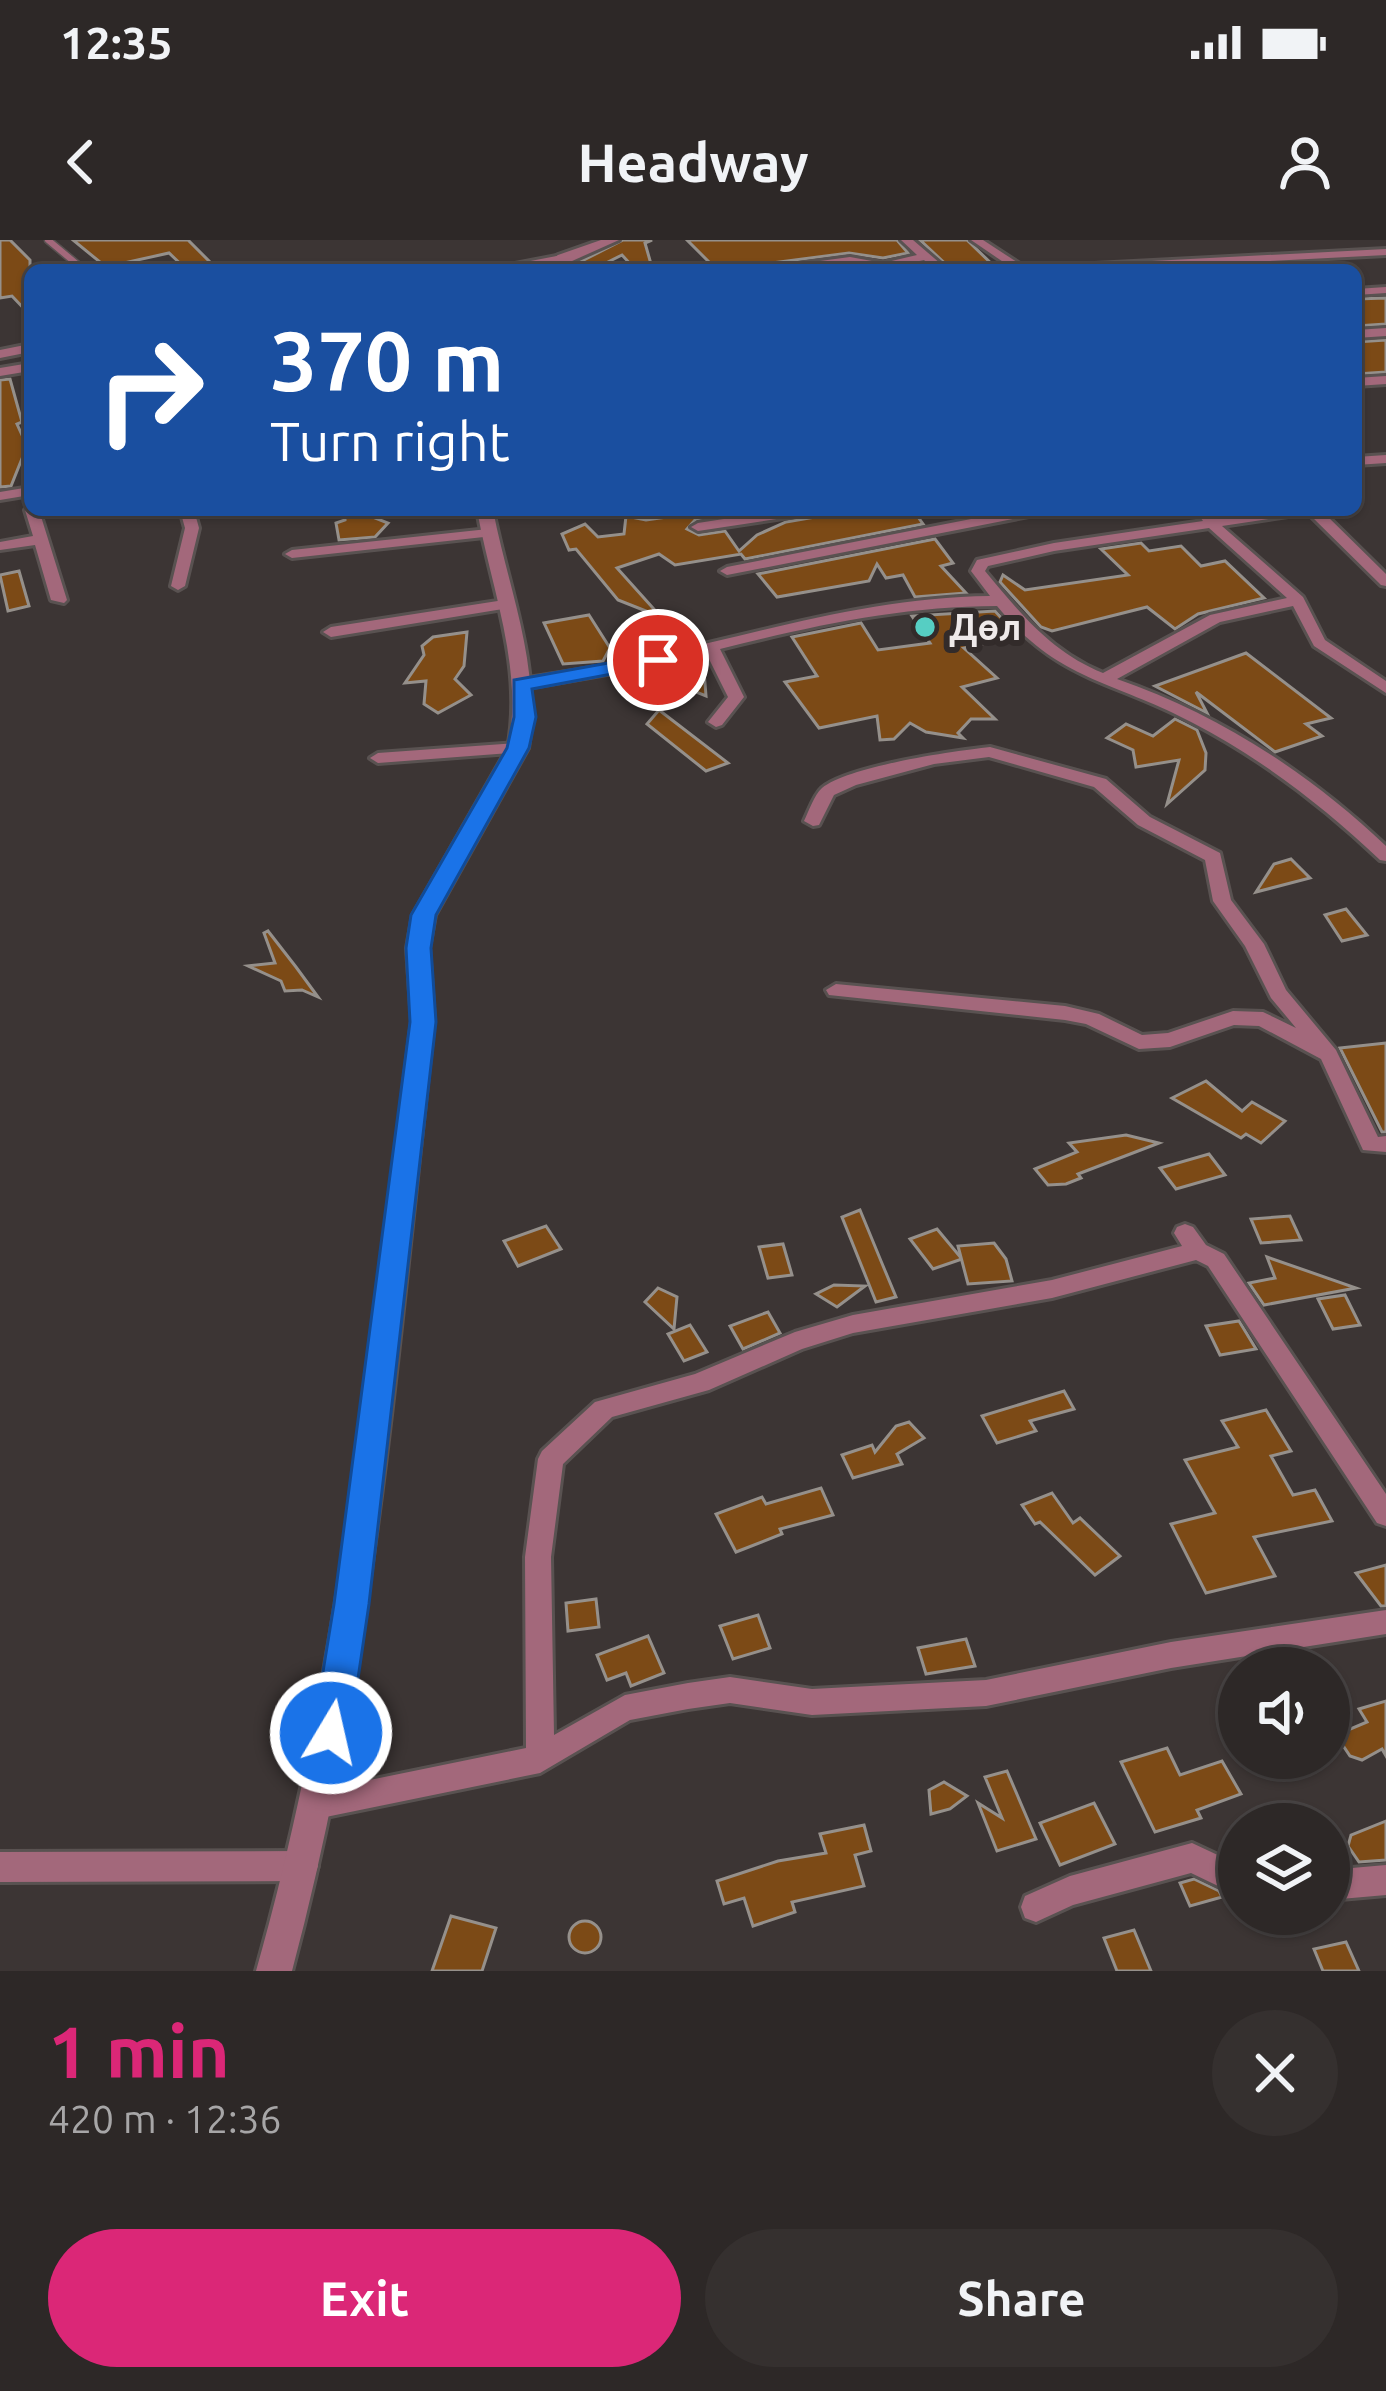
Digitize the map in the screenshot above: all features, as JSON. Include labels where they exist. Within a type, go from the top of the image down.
[{"type":"street","points":[[526,264],[562,258],[613,240]]},
{"type":"street","points":[[906,240],[935,264]]},
{"type":"street","points":[[976,240],[1014,264]]},
{"type":"street","points":[[1153,264],[1386,252]]},
{"type":"street","points":[[891,264],[924,256]]},
{"type":"street","points":[[553,264],[562,258]]},
{"type":"street","points":[[813,264],[850,260],[872,264]]},
{"type":"street","points":[[35,516],[59,600]]},
{"type":"street","points":[[178,586],[192,528],[189,516]]},
{"type":"street","points":[[274,1971],[316,1805],[352,1604],[423,1022],[419,931],[431,897],[518,748],[525,717],[486,516]]},
{"type":"street","points":[[698,527],[770,516]]},
{"type":"street","points":[[727,571],[1008,516]]},
{"type":"street","points":[[1209,516],[1218,524],[1218,531],[1298,600],[1319,643],[1386,688]]},
{"type":"street","points":[[1267,516],[1088,541],[982,563],[978,571],[1014,620],[1065,662],[1167,703],[1281,767],[1346,815],[1386,856]]},
{"type":"street","points":[[1319,516],[1386,582]]},
{"type":"street","points":[[292,554],[488,533]]},
{"type":"street","points":[[0,546],[43,538]]},
{"type":"street","points":[[1103,680],[1215,618],[1298,600]]},
{"type":"street","points":[[521,684],[658,660],[877,611],[1003,601]]},
{"type":"street","points":[[331,632],[504,605]]},
{"type":"street","points":[[710,645],[736,697],[716,722]]},
{"type":"street","points":[[378,758],[518,748]]},
{"type":"street","points":[[813,821],[826,792],[850,781],[962,754],[1010,755],[1100,783],[1144,820],[1214,856],[1222,901],[1254,944],[1278,993],[1329,1055],[1371,1144],[1386,1144]]},
{"type":"street","points":[[836,990],[1065,1013],[1093,1019],[1139,1042],[1170,1040],[1233,1018],[1263,1019],[1329,1055]]},
{"type":"street","points":[[540,1760],[538,1557],[551,1459],[604,1408],[700,1383],[795,1342],[853,1324],[1052,1289],[1191,1242],[1216,1260],[1386,1515]]},
{"type":"street","points":[[316,1805],[540,1760],[626,1708],[688,1696],[730,1690],[812,1702],[986,1693],[1171,1655],[1386,1622]]},
{"type":"street","points":[[1036,1906],[1070,1891],[1192,1858],[1218,1871]]},
{"type":"street","points":[[0,1867],[303,1866]]},
{"type":"street","points":[[1350,1884],[1386,1880]]},
{"type":"lane","points":[[47,240],[77,264]]},
{"type":"building","points":[[0,240],[10,240],[30,260],[24,264],[24,309],[12,296],[0,298]]},
{"type":"building","points":[[73,240],[188,240],[212,264],[181,264],[169,253],[102,264]]},
{"type":"building","points":[[623,240],[652,240],[645,243],[651,264],[630,264],[622,255],[604,264],[576,264]]},
{"type":"building","points":[[687,240],[897,240],[908,253],[883,258],[849,253],[764,264],[711,264]]},
{"type":"building","points":[[920,240],[967,240],[992,264],[946,264]]},
{"type":"building","points":[[1386,298],[1386,324],[1362,326],[1362,299]]},
{"type":"building","points":[[1386,340],[1386,372],[1362,374],[1362,342]]},
{"type":"building","points":[[10,379],[22,422],[17,424],[24,454],[11,486],[0,487],[0,380]]},
{"type":"building","points":[[345,516],[370,516],[388,523],[375,537],[339,540],[336,523]]},
{"type":"building","points":[[626,516],[646,520],[713,516],[696,519],[687,529],[699,535],[725,531],[739,551],[757,535],[786,522],[821,516],[917,516],[923,524],[745,559],[741,554],[675,565],[659,554],[617,568],[661,617],[618,600],[576,549],[569,550],[562,534],[585,524],[598,537],[624,534]]},
{"type":"building","points":[[935,539],[953,563],[941,566],[966,593],[915,597],[903,575],[886,578],[877,564],[869,581],[777,597],[758,574]]},
{"type":"building","points":[[1141,543],[1149,551],[1181,546],[1201,566],[1225,561],[1264,598],[1198,614],[1175,629],[1147,607],[1052,631],[1041,627],[1000,582],[1003,575],[1025,590],[1128,575],[1101,549]]},
{"type":"building","points":[[19,571],[29,606],[8,611],[0,575]]},
{"type":"building","points":[[995,611],[1018,636],[964,648],[997,678],[962,687],[995,719],[971,719],[958,733],[963,738],[926,732],[910,723],[894,739],[880,740],[877,716],[819,728],[785,682],[817,676],[792,637],[861,623],[878,650],[930,643],[912,616]]},
{"type":"building","points":[[589,615],[610,648],[603,661],[563,664],[544,623]]},
{"type":"building","points":[[467,632],[464,666],[455,679],[471,695],[438,713],[424,704],[426,681],[405,683],[424,655],[422,646],[433,637]]},
{"type":"building","points":[[1246,653],[1331,718],[1306,724],[1322,736],[1275,752],[1196,692],[1207,713],[1155,686]]},
{"type":"building","points":[[703,658],[706,696],[666,680],[669,666]]},
{"type":"building","points":[[659,710],[728,763],[706,771],[647,724]]},
{"type":"building","points":[[1175,719],[1197,730],[1206,753],[1205,770],[1167,804],[1179,760],[1136,767],[1133,750],[1107,738],[1126,724],[1153,736]]},
{"type":"building","points":[[1291,859],[1310,878],[1256,892],[1274,864]]},
{"type":"building","points":[[1346,909],[1367,935],[1342,941],[1325,915]]},
{"type":"building","points":[[268,931],[318,997],[302,990],[285,991],[281,981],[248,966],[275,963],[264,933]]},
{"type":"building","points":[[1386,1043],[1386,1132],[1382,1132],[1340,1048]]},
{"type":"building","points":[[1206,1081],[1242,1111],[1252,1102],[1285,1121],[1261,1143],[1246,1134],[1241,1138],[1172,1098]]},
{"type":"building","points":[[1126,1135],[1159,1143],[1078,1174],[1081,1178],[1066,1184],[1048,1185],[1035,1169],[1077,1152],[1069,1143]]},
{"type":"building","points":[[1209,1154],[1225,1175],[1176,1189],[1160,1168]]},
{"type":"building","points":[[860,1210],[896,1297],[876,1302],[842,1217]]},
{"type":"building","points":[[1290,1216],[1301,1240],[1261,1243],[1251,1219]]},
{"type":"building","points":[[546,1226],[561,1249],[518,1266],[504,1241]]},
{"type":"building","points":[[937,1229],[962,1259],[933,1269],[910,1239]]},
{"type":"building","points":[[994,1243],[1006,1259],[1012,1281],[968,1284],[958,1246]]},
{"type":"building","points":[[783,1244],[792,1275],[768,1278],[759,1247]]},
{"type":"building","points":[[1267,1257],[1356,1288],[1264,1305],[1249,1283],[1275,1278]]},
{"type":"building","points":[[834,1285],[865,1286],[837,1307],[816,1294]]},
{"type":"building","points":[[658,1288],[677,1297],[674,1329],[645,1302]]},
{"type":"building","points":[[1345,1295],[1360,1325],[1333,1329],[1318,1299]]},
{"type":"building","points":[[768,1312],[780,1333],[743,1349],[730,1326]]},
{"type":"building","points":[[1239,1321],[1256,1349],[1220,1355],[1206,1326]]},
{"type":"building","points":[[690,1325],[707,1352],[684,1361],[668,1334]]},
{"type":"building","points":[[1064,1391],[1074,1409],[1030,1421],[1036,1431],[997,1443],[982,1416]]},
{"type":"building","points":[[1266,1410],[1291,1451],[1271,1456],[1293,1495],[1315,1490],[1332,1521],[1254,1537],[1275,1576],[1206,1593],[1171,1524],[1215,1513],[1185,1460],[1238,1447],[1222,1421]]},
{"type":"building","points":[[909,1422],[924,1438],[897,1454],[902,1464],[853,1478],[842,1455],[872,1445],[875,1452],[896,1426]]},
{"type":"building","points":[[821,1488],[833,1515],[780,1529],[782,1534],[736,1552],[716,1514],[762,1497],[766,1504]]},
{"type":"building","points":[[1052,1493],[1073,1523],[1080,1518],[1120,1556],[1095,1575],[1040,1522],[1035,1524],[1022,1505]]},
{"type":"building","points":[[1386,1565],[1386,1606],[1381,1606],[1356,1573]]},
{"type":"building","points":[[596,1599],[599,1627],[568,1631],[566,1603]]},
{"type":"building","points":[[758,1615],[770,1648],[733,1659],[720,1626]]},
{"type":"building","points":[[648,1636],[664,1673],[631,1686],[626,1673],[607,1680],[597,1655]]},
{"type":"building","points":[[966,1639],[975,1666],[926,1674],[918,1648]]},
{"type":"building","points":[[1386,1701],[1386,1756],[1382,1749],[1362,1760],[1350,1756],[1350,1729],[1367,1722],[1359,1709]]},
{"type":"building","points":[[1167,1748],[1180,1775],[1218,1762],[1218,1779],[1232,1779],[1241,1794],[1197,1810],[1201,1818],[1155,1832],[1121,1762]]},
{"type":"building","points":[[1007,1771],[1036,1839],[997,1851],[978,1803],[1002,1818],[985,1777]]},
{"type":"building","points":[[944,1782],[967,1796],[950,1809],[931,1814],[929,1790]]},
{"type":"building","points":[[1094,1803],[1115,1844],[1060,1865],[1040,1823]]},
{"type":"building","points":[[1386,1821],[1386,1860],[1359,1862],[1350,1849],[1351,1835]]},
{"type":"building","points":[[864,1825],[871,1851],[855,1855],[864,1886],[792,1902],[795,1912],[753,1926],[744,1898],[724,1904],[717,1881],[778,1861],[826,1853],[820,1834]]},
{"type":"building","points":[[1194,1879],[1218,1891],[1218,1898],[1190,1906],[1180,1883]]},
{"type":"building","points":[[451,1916],[496,1928],[482,1971],[432,1971]]},
{"type":"building","points":[[585,1921],[596,1926],[601,1937],[596,1948],[585,1953],[574,1948],[569,1937],[574,1926]]},
{"type":"building","points":[[1134,1930],[1151,1971],[1117,1971],[1104,1938]]},
{"type":"building","points":[[1346,1942],[1359,1971],[1323,1971],[1314,1949]]},
{"type":"place","name":"Дөл","points":[[925,627]]},
{"type":"route","points":[[331,1733],[352,1604],[423,1022],[419,931],[431,897],[518,748],[525,717],[521,684],[658,660]]}]
